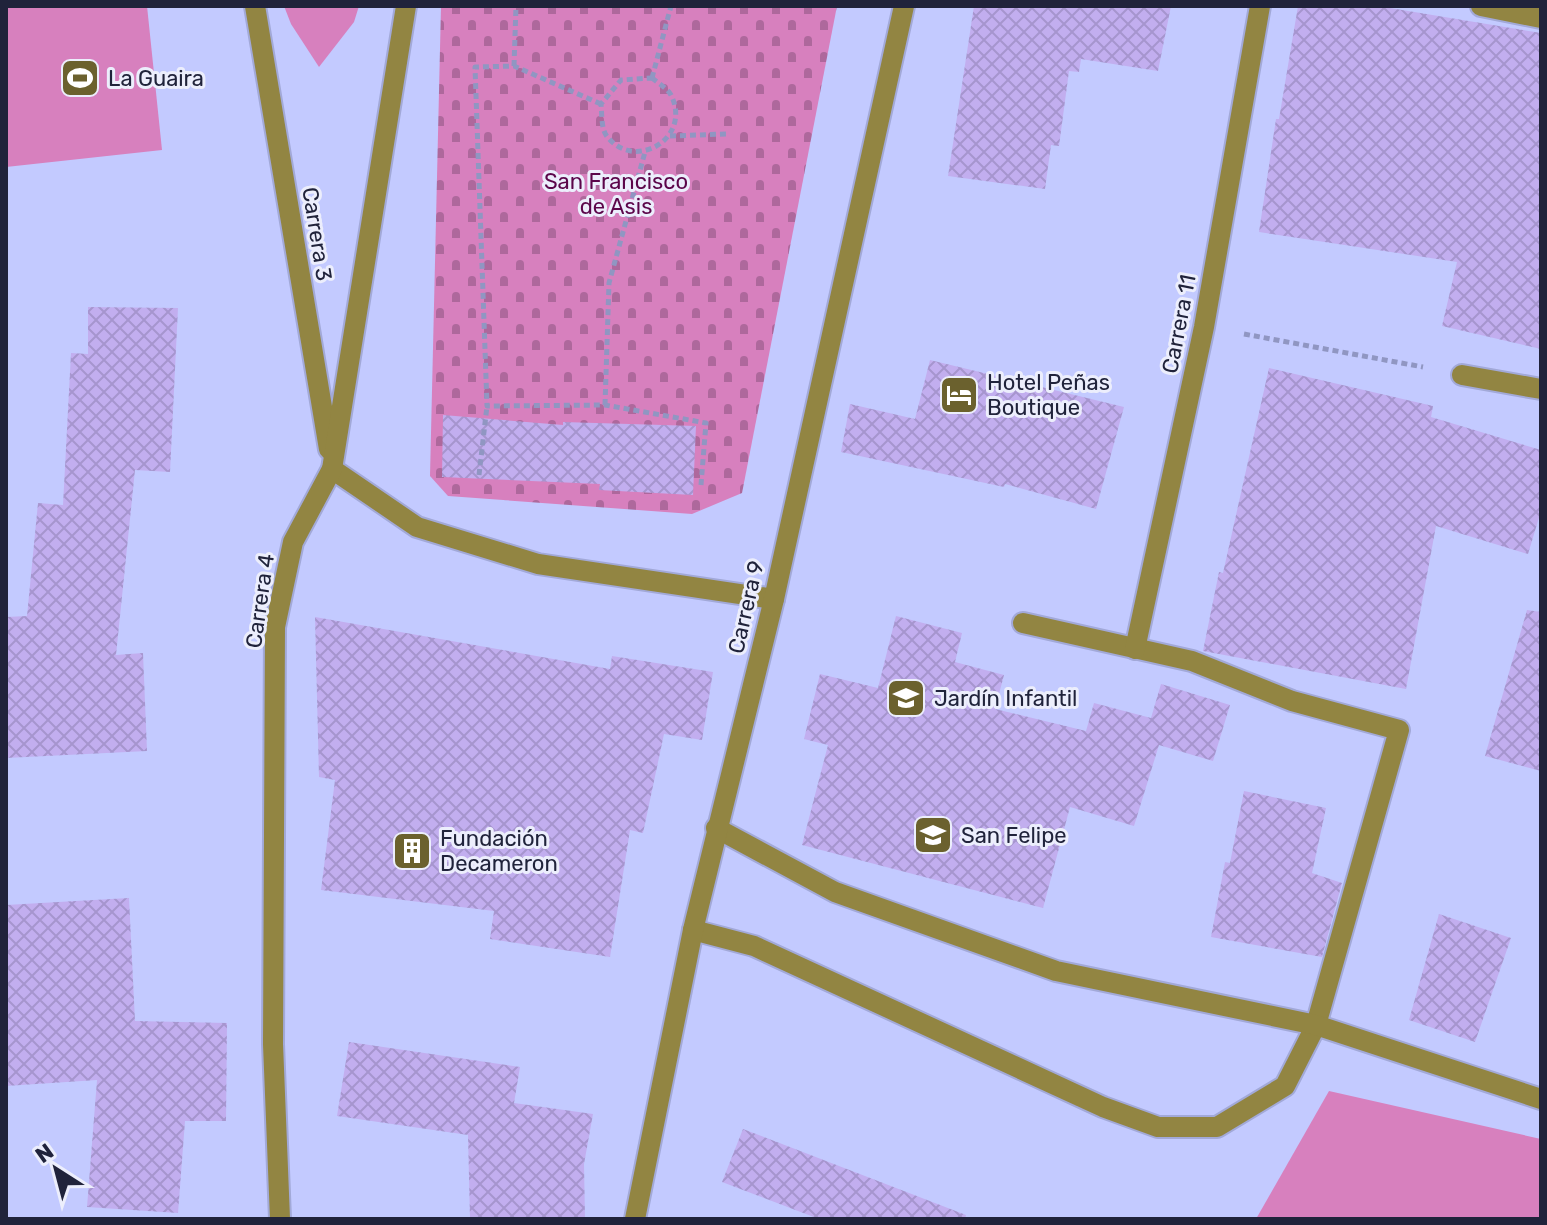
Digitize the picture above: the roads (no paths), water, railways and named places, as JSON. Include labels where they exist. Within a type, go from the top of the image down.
[{"type":"street","name":"Carrera 3","points":[[255,6],[332,469]]},
{"type":"street","name":"Carrera 4","points":[[280,1219],[273,1044],[275,627],[293,542],[332,469],[406,6]]},
{"type":"street","name":"Carrera 9","points":[[635,1219],[693,930],[774,599],[904,6]]},
{"type":"street","name":"Carrera 11","points":[[1135,649],[1204,327],[1260,6]]},
{"type":"street","points":[[1481,6],[1531,13]]},
{"type":"street","points":[[1462,375],[1541,389]]},
{"type":"street","points":[[332,469],[417,527],[538,564],[774,599]]},
{"type":"street","points":[[693,930],[754,946],[1064,1090],[1158,1127],[1217,1127],[1285,1086],[1316,1025],[1399,730],[1292,701],[1192,661],[1023,623]]},
{"type":"street","points":[[716,828],[835,892],[1056,971],[1316,1025],[1541,1099]]},
{"type":"place","name":"La Guaira","points":[[80,78]]},
{"type":"place","name":"Hotel Peñas Boutique","points":[[959,395]]},
{"type":"place","name":"Jardín Infantil","points":[[906,698]]},
{"type":"place","name":"San Felipe","points":[[933,835]]},
{"type":"place","name":"Fundación Decameron","points":[[412,851]]},
{"type":"park label","name":"San Francisco de Asis","points":[[616,194]]}]
